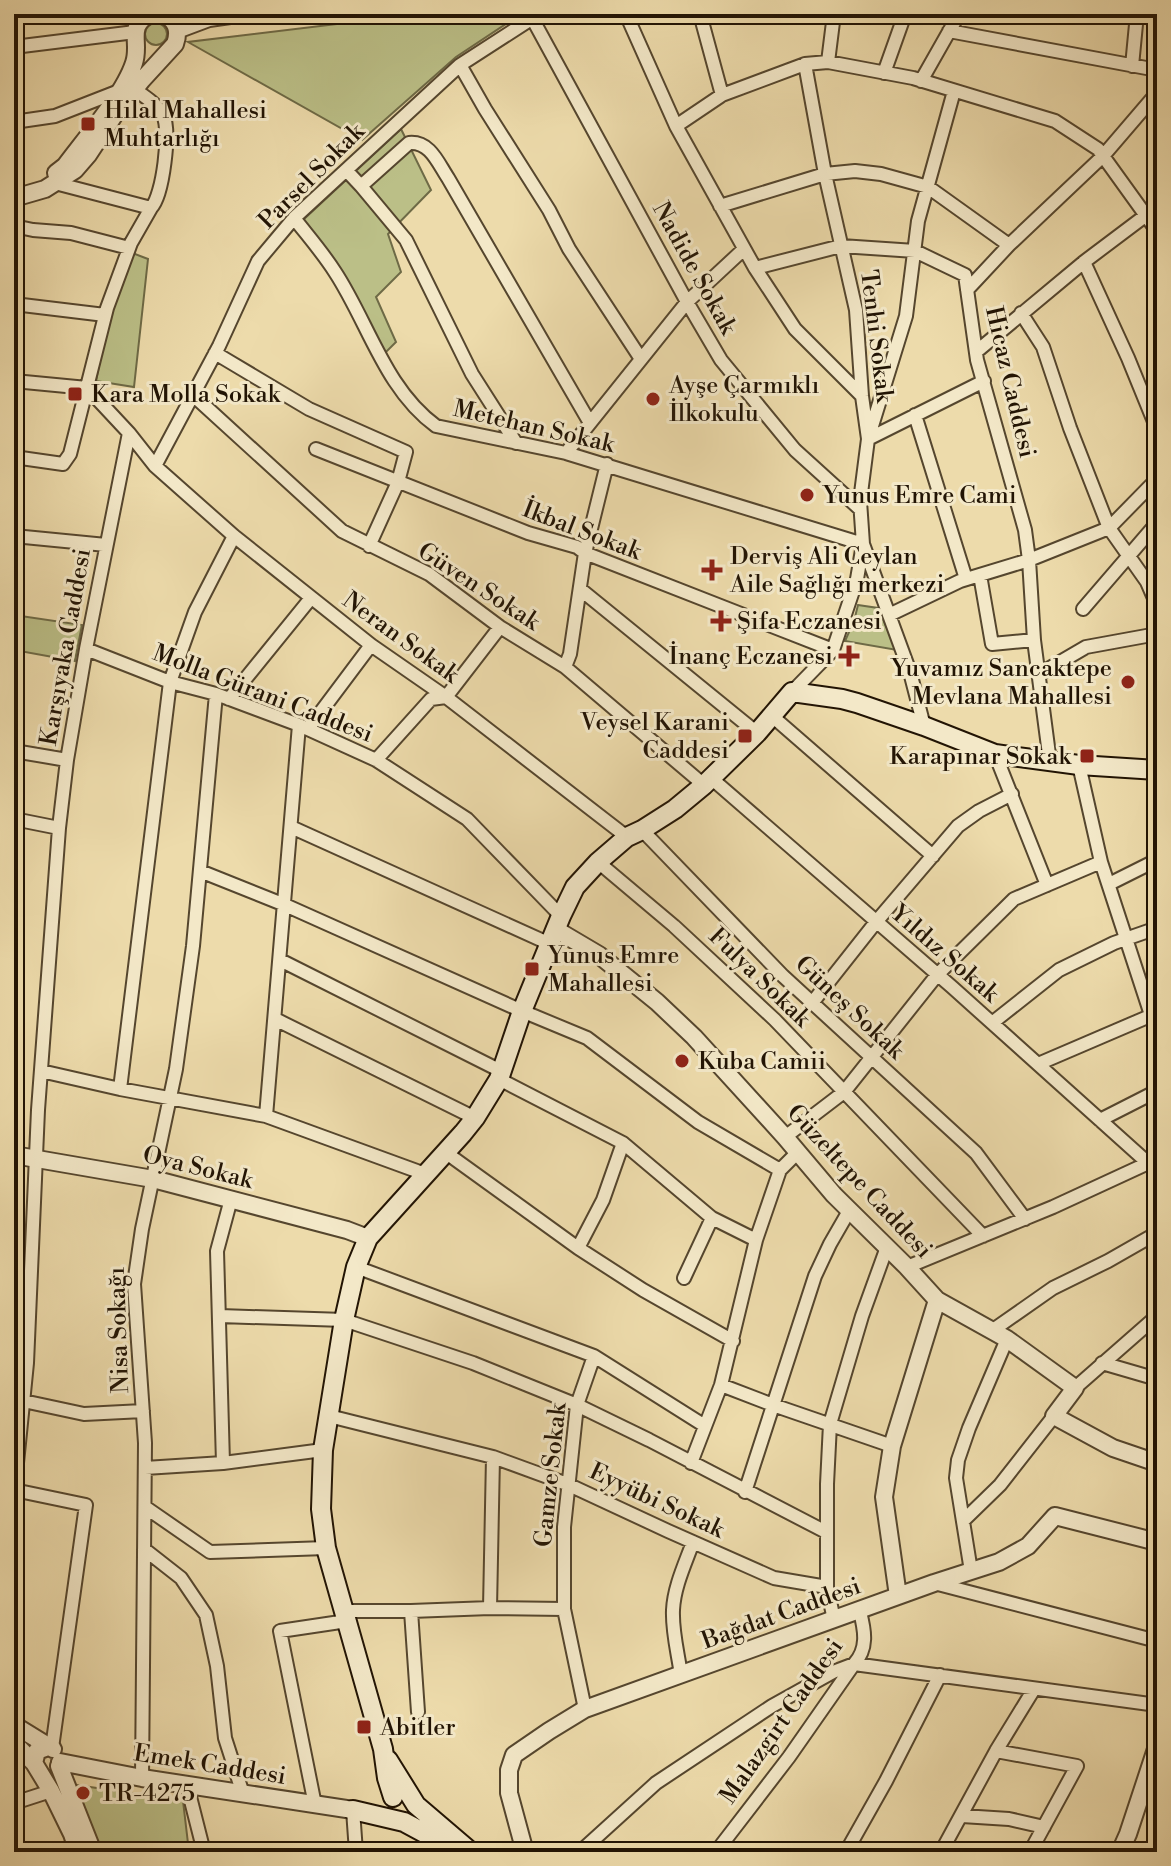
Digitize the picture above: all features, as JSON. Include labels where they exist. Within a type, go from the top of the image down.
[{"type":"main road","points":[[470,1852],[441,1847],[401,1807],[387,1778],[384,1754],[326,1548],[321,1509],[323,1450],[344,1320],[356,1267],[368,1238],[475,1118],[500,1075],[522,1011],[575,887],[598,862],[634,833],[675,809],[708,782],[792,692],[842,699],[995,754],[1079,765],[1157,770]]},
{"type":"main road","points":[[353,1810],[401,1807],[470,1852]]},
{"type":"street","points":[[14,189],[49,178],[65,166],[127,90],[171,50],[175,44],[170,19],[237,14]]},
{"type":"street","points":[[626,14],[676,126],[755,268],[795,329],[862,396]]},
{"type":"street","points":[[700,14],[722,95]]},
{"type":"street","points":[[828,62],[834,14]]},
{"type":"street","points":[[884,73],[905,14]]},
{"type":"street","points":[[921,81],[959,14]]},
{"type":"street","points":[[1132,66],[1137,14]]},
{"type":"street","name":"Parsel Sokak","points":[[155,466],[215,353],[258,261],[294,218],[460,65],[536,16]]},
{"type":"street","name":"Nadide Sokak","points":[[536,16],[687,302],[721,360],[795,450],[860,509]]},
{"type":"street","points":[[141,24],[139,46],[150,55],[165,54]]},
{"type":"street","points":[[14,47],[141,24]]},
{"type":"street","points":[[14,198],[45,189],[75,170],[88,155],[127,90],[141,24]]},
{"type":"street","points":[[949,31],[1157,70]]},
{"type":"street","points":[[676,126],[722,95],[805,64],[828,62],[921,81],[1055,121],[1098,149],[1157,231]]},
{"type":"street","name":"Tenhi Sokak","points":[[792,692],[833,650],[857,579],[863,544],[860,509],[868,439],[856,310],[825,174],[805,64]]},
{"type":"street","points":[[460,65],[549,210],[569,249],[641,359]]},
{"type":"street","points":[[14,122],[55,116],[127,90],[156,106],[164,116],[167,131],[155,205],[129,248],[105,315],[70,454],[63,464],[14,457]]},
{"type":"street","points":[[868,439],[906,316],[918,221],[954,91]]},
{"type":"street","points":[[967,290],[1009,245],[1103,156],[1157,93]]},
{"type":"street","points":[[361,186],[409,143],[418,142],[428,148],[590,423]]},
{"type":"street","points":[[346,170],[406,240],[472,374],[516,443]]},
{"type":"street","points":[[720,206],[825,174],[868,172],[928,187],[1009,245]]},
{"type":"street","points":[[55,183],[151,208]]},
{"type":"street","points":[[976,352],[1084,262],[1157,207]]},
{"type":"street","name":"Metehan Sokak","points":[[294,218],[336,272],[395,382],[425,418],[436,426],[607,464],[863,544]]},
{"type":"street","points":[[14,226],[71,233],[129,248]]},
{"type":"street","name":"Hicaz Caddesi","points":[[755,268],[841,246],[915,251],[965,275],[976,352],[1025,530],[1034,640],[1050,762]]},
{"type":"street","points":[[566,453],[687,302],[744,249]]},
{"type":"street","points":[[1084,262],[1157,429]]},
{"type":"street","points":[[14,304],[105,315]]},
{"type":"street","points":[[1021,313],[1043,347],[1109,528],[1147,582],[1157,605]]},
{"type":"street","points":[[215,353],[309,409],[406,452],[398,482],[369,546]]},
{"type":"street","points":[[14,381],[87,388]]},
{"type":"street","points":[[868,439],[984,381]]},
{"type":"street","name":"Neran Sokak","points":[[87,388],[155,466],[234,536],[371,645],[634,833]]},
{"type":"street","name":"Güven Sokak","points":[[193,395],[342,531],[429,574],[500,627],[565,667],[708,782]]},
{"type":"street","points":[[915,415],[966,579]]},
{"type":"street","name":"Karşıyaka Caddesi","points":[[14,1492],[59,828],[86,649],[129,433]]},
{"type":"street","name":"İkbal Sokak","points":[[316,449],[528,533],[577,547],[585,553],[833,650]]},
{"type":"street","points":[[565,667],[570,654],[585,553],[607,464]]},
{"type":"street","points":[[889,615],[966,579],[1029,560],[1109,528],[1157,479]]},
{"type":"street","points":[[1083,609],[1157,523]]},
{"type":"street","points":[[14,553],[15,536],[106,545]]},
{"type":"street","points":[[120,1089],[170,682],[195,612],[234,536]]},
{"type":"street","points":[[863,544],[910,672],[924,726]]},
{"type":"street","points":[[980,575],[992,644],[1034,640]]},
{"type":"street","points":[[580,589],[757,733]]},
{"type":"street","points":[[229,699],[311,598]]},
{"type":"street","points":[[376,760],[431,699],[446,697],[500,627]]},
{"type":"street","points":[[1038,675],[1086,647],[1157,634]]},
{"type":"street","points":[[266,1116],[291,827],[304,727],[371,645]]},
{"type":"street","name":"Molla Gürani Caddesi","points":[[86,649],[170,682],[216,694],[304,727],[376,760],[467,819],[555,929]]},
{"type":"street","name":"Nisa Sokağı","points":[[142,1778],[145,1468],[134,1284],[142,1229],[176,1069],[193,946],[216,694]]},
{"type":"street","points":[[772,716],[933,856]]},
{"type":"street","points":[[14,751],[67,760]]},
{"type":"street","points":[[995,754],[1047,885]]},
{"type":"street","points":[[1038,1064],[1155,1018],[1101,862],[1079,765]]},
{"type":"street","name":"Yıldız Sokak","points":[[708,782],[876,922],[1100,1120],[1153,1161]]},
{"type":"street","points":[[812,1003],[958,826],[1012,794]]},
{"type":"street","points":[[14,819],[59,828]]},
{"type":"street","points":[[291,827],[555,929]]},
{"type":"street","name":"Güneş Sokak","points":[[634,833],[783,976],[976,1153],[1025,1219]]},
{"type":"street","points":[[1109,884],[1157,860]]},
{"type":"street","name":"Fulya Sokak","points":[[598,862],[674,926],[775,1020],[983,1236]]},
{"type":"street","points":[[785,1137],[844,1092],[937,975],[1014,899],[1101,862]]},
{"type":"street","points":[[200,871],[285,905],[587,1038],[698,1122],[780,1170]]},
{"type":"street","points":[[992,1023],[1059,970],[1126,938],[1157,928]]},
{"type":"street","name":"Güzeltepe Caddesi","points":[[555,929],[599,955],[694,1037],[849,1211],[937,1300],[1000,1334],[1075,1388]]},
{"type":"street","points":[[280,960],[623,1143],[712,1218],[756,1240]]},
{"type":"street","points":[[275,1019],[475,1118]]},
{"type":"street","points":[[41,1071],[266,1116],[425,1174]]},
{"type":"street","points":[[1100,1120],[1157,1091]]},
{"type":"street","points":[[578,1248],[603,1200],[623,1143]]},
{"type":"street","points":[[445,1152],[578,1248],[643,1290],[733,1341]]},
{"type":"street","points":[[691,1463],[721,1385],[756,1240],[780,1170],[797,1153]]},
{"type":"street","name":"Oya Sokak","points":[[14,1155],[153,1179],[368,1238]]},
{"type":"street","points":[[907,1267],[1025,1219],[1153,1161]]},
{"type":"street","points":[[223,1463],[217,1251],[231,1199]]},
{"type":"street","points":[[745,1492],[815,1276],[849,1211]]},
{"type":"street","points":[[684,1278],[712,1218]]},
{"type":"street","points":[[971,1571],[956,1478],[958,1460],[1000,1334],[1053,1288],[1157,1233]]},
{"type":"street","points":[[834,1620],[827,1587],[830,1424],[862,1316],[887,1247]]},
{"type":"street","points":[[356,1267],[594,1356],[705,1426]]},
{"type":"street","points":[[898,1596],[884,1497],[892,1446],[937,1300]]},
{"type":"street","points":[[220,1316],[344,1320],[473,1363],[577,1405],[826,1532]]},
{"type":"street","points":[[964,1520],[1000,1485],[1075,1388],[1157,1316]]},
{"type":"street","name":"Gamze Sokak","points":[[585,1709],[564,1609],[564,1527],[577,1405],[594,1356]]},
{"type":"street","points":[[1102,1363],[1157,1379]]},
{"type":"street","points":[[721,1385],[892,1446]]},
{"type":"street","points":[[19,1400],[84,1414],[143,1411]]},
{"type":"street","name":"Eyyübi Sokak","points":[[329,1416],[493,1457],[567,1484],[774,1578],[827,1587]]},
{"type":"street","points":[[1054,1416],[1113,1448],[1157,1463]]},
{"type":"street","points":[[145,1468],[223,1463],[323,1450]]},
{"type":"street","points":[[490,1608],[493,1457]]},
{"type":"street","points":[[14,1492],[86,1505],[55,1756],[50,1773],[42,1772],[14,1743]]},
{"type":"street","points":[[145,1507],[210,1552],[326,1548]]},
{"type":"street","name":"Bağdat Caddesi","points":[[525,1852],[509,1793],[509,1770],[514,1755],[585,1709],[999,1562],[1028,1546],[1055,1516],[1157,1542]]},
{"type":"street","points":[[681,1675],[673,1607],[677,1585],[693,1542]]},
{"type":"street","points":[[144,1549],[181,1578],[206,1615],[217,1666],[225,1738],[243,1794]]},
{"type":"street","points":[[934,1583],[1157,1641]]},
{"type":"street","points":[[315,1805],[280,1631],[345,1616],[490,1608],[564,1609]]},
{"type":"street","points":[[411,1611],[418,1712]]},
{"type":"street","name":"Malazgirt Caddesi","points":[[722,1850],[860,1657],[864,1646],[860,1612]]},
{"type":"street","points":[[580,1852],[656,1783],[772,1706],[833,1672],[854,1664],[1157,1705]]},
{"type":"street","points":[[846,1852],[940,1675]]},
{"type":"street","points":[[941,1852],[1034,1689]]},
{"type":"street","name":"Emek Caddesi","points":[[14,1725],[55,1756],[142,1778],[353,1810]]},
{"type":"street","points":[[1120,1852],[1157,1746]]},
{"type":"street","points":[[55,1756],[37,1751],[35,1765],[51,1791],[78,1852]]},
{"type":"street","points":[[996,1751],[1077,1766],[1030,1852]]},
{"type":"street","points":[[55,1756],[93,1852]]},
{"type":"street","points":[[187,1785],[204,1852]]},
{"type":"street","points":[[14,1803],[51,1791]]},
{"type":"street","points":[[353,1810],[356,1852]]},
{"type":"street","points":[[962,1816],[1009,1819],[1044,1827]]},
{"type":"green space","points":[[420,14],[521,14],[456,57],[362,140],[188,42]]},
{"type":"green space","points":[[156,23],[164,26],[167,34],[164,42],[156,45],[148,42],[145,34],[148,26]]},
{"type":"green space","points":[[401,129],[431,190],[388,234],[401,272],[376,297],[396,342],[385,353],[303,220]]},
{"type":"green space","points":[[122,249],[148,259],[134,387],[96,381]]},
{"type":"green space","points":[[858,605],[878,608],[897,650],[845,641]]},
{"type":"green space","points":[[14,615],[82,625],[75,661],[14,650]]},
{"type":"green space","points":[[70,1784],[183,1801],[189,1852],[93,1852]]},
{"type":"place","name":"Hilal Mahallesi Muhtarlığı","points":[[88,124]]},
{"type":"place","name":"Kara Molla Sokak","points":[[75,394]]},
{"type":"place","name":"Ayşe Çarmıklı İlkokulu","points":[[653,399]]},
{"type":"place","name":"Yunus Emre Cami","points":[[807,495]]},
{"type":"place","name":"Derviş Ali Ceylan Aile Sağlığı merkezi","points":[[712,570]]},
{"type":"place","name":"Şifa Eczanesi","points":[[721,621]]},
{"type":"place","name":"İnanç Eczanesi","points":[[849,656]]},
{"type":"place","name":"Yuvamız Sancaktepe Mevlana Mahallesi","points":[[1128,682]]},
{"type":"place","name":"Veysel Karani Caddesi","points":[[745,736]]},
{"type":"place","name":"Karapınar Sokak","points":[[1087,756]]},
{"type":"place","name":"Yunus Emre Mahallesi","points":[[532,969]]},
{"type":"place","name":"Kuba Camii","points":[[682,1061]]},
{"type":"place","name":"Abitler","points":[[364,1727]]},
{"type":"place","name":"TR-4275","points":[[83,1793]]}]
